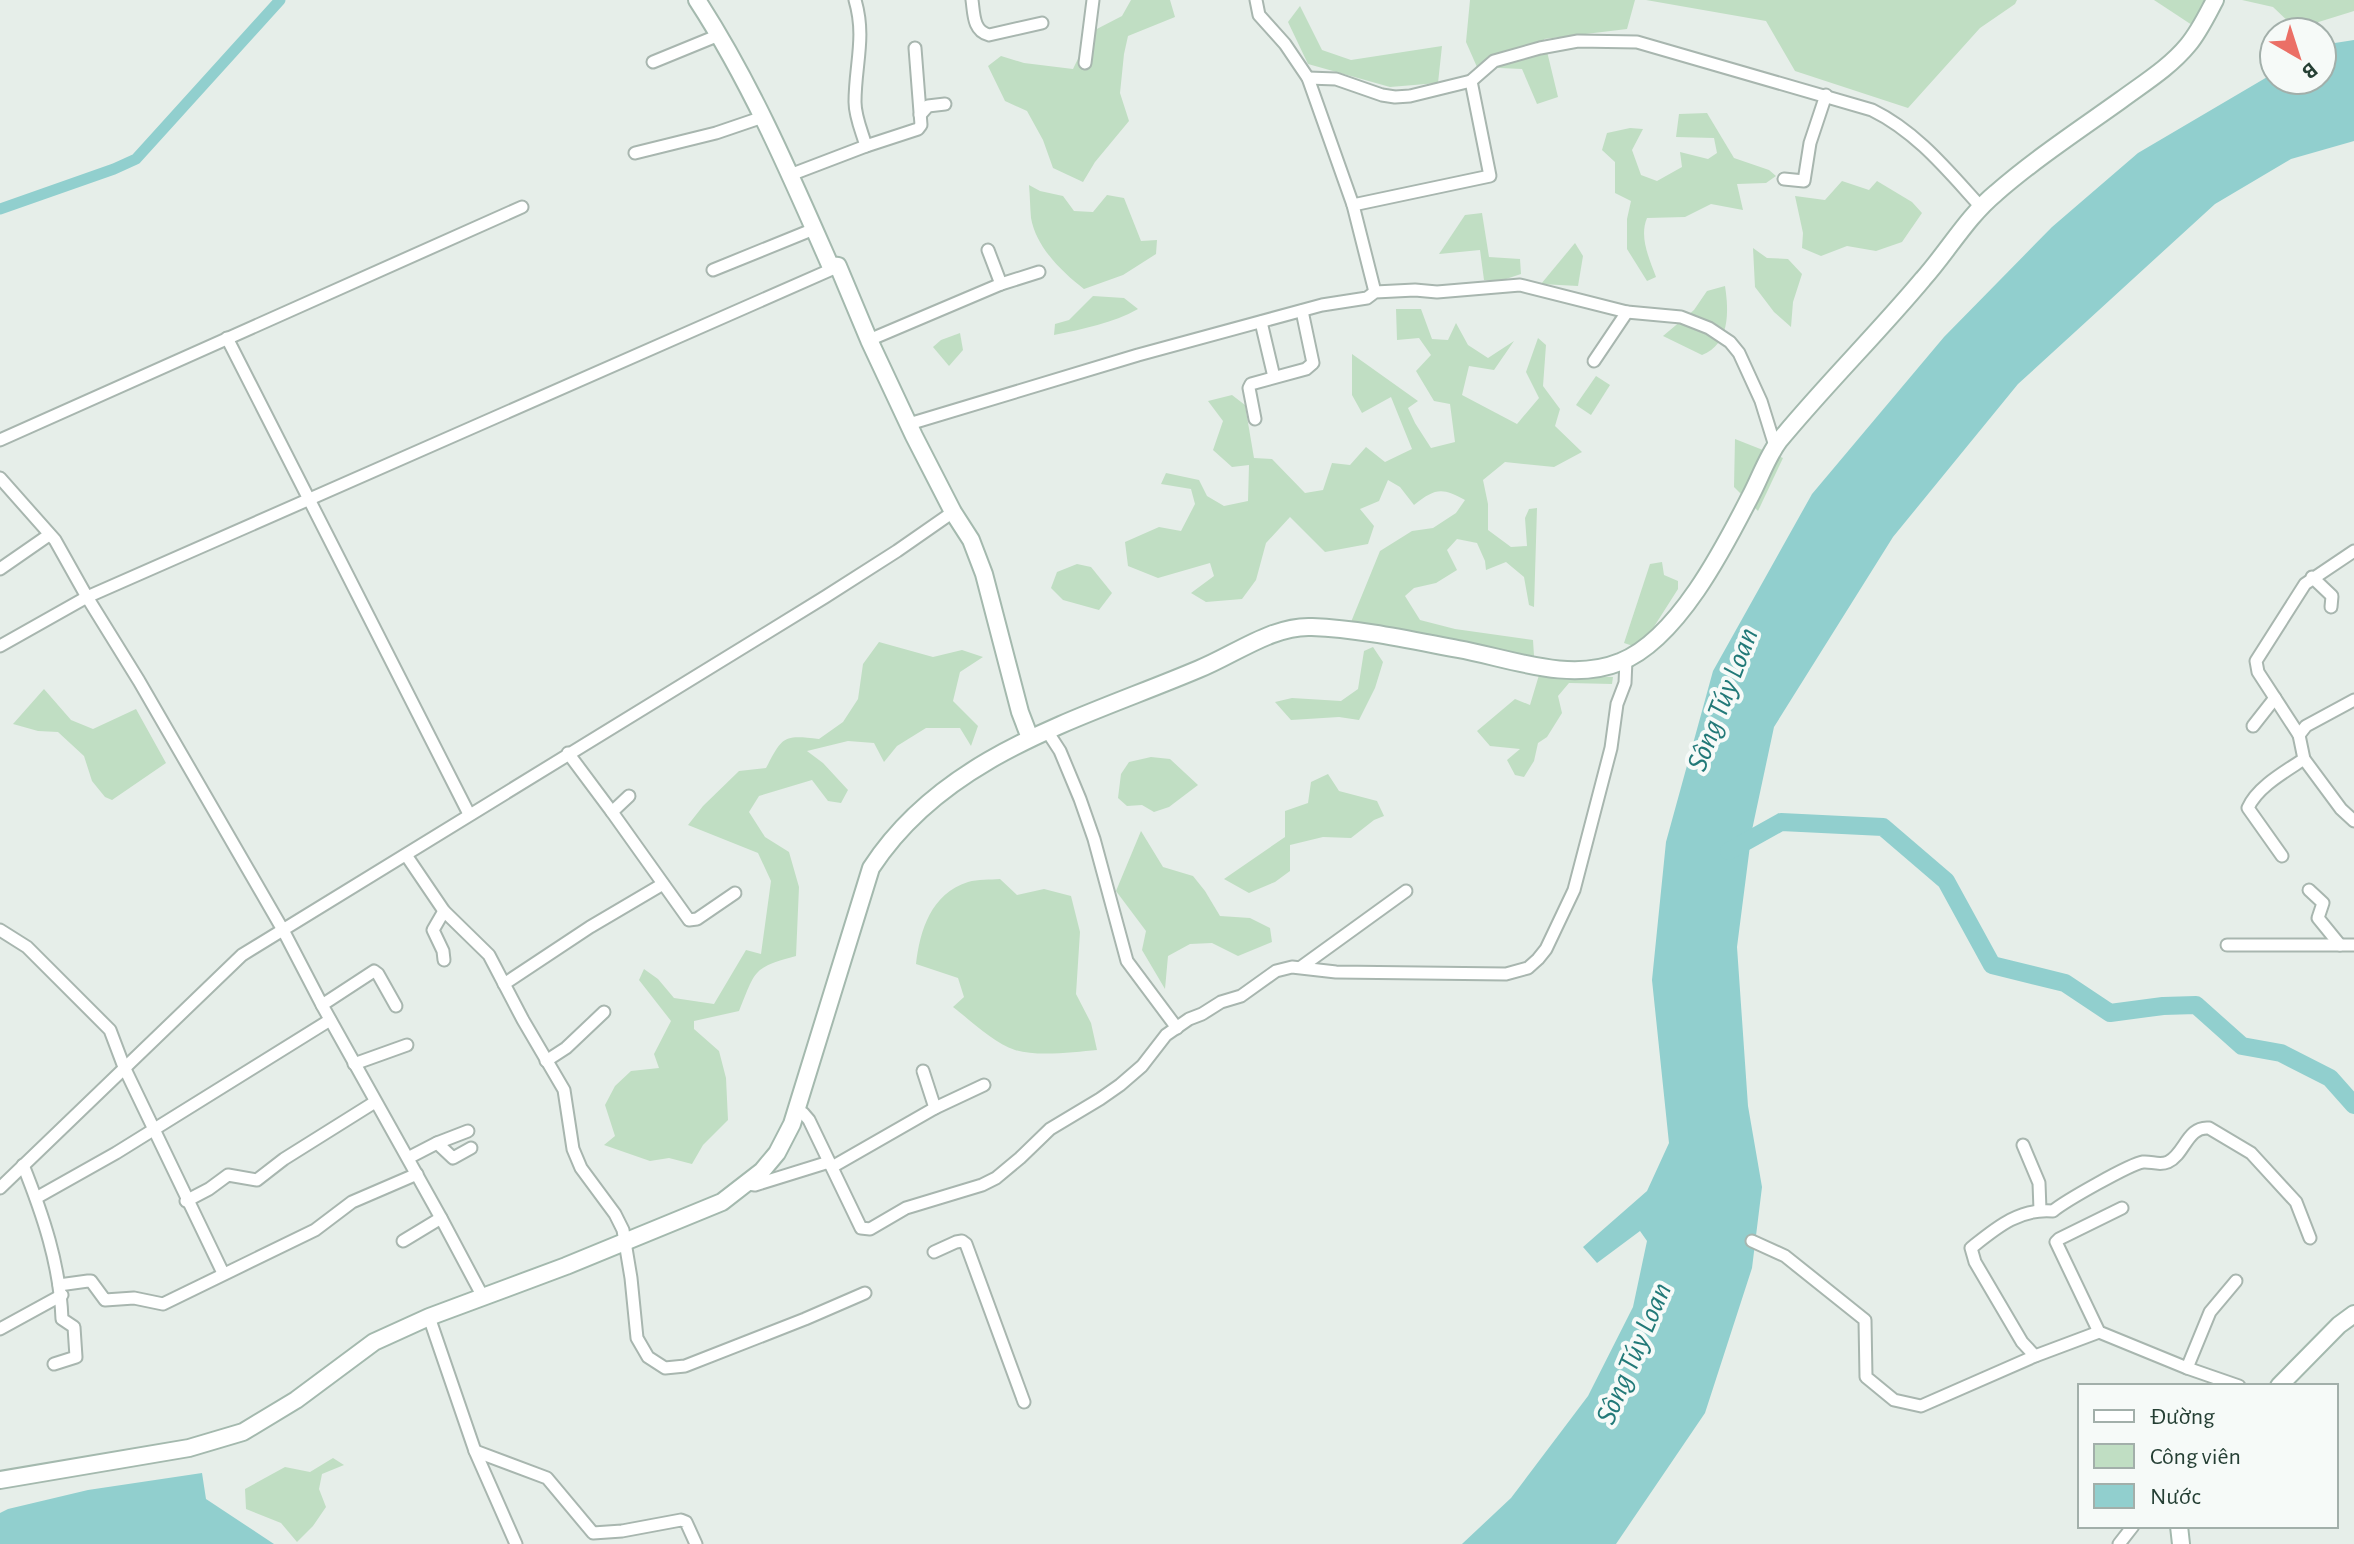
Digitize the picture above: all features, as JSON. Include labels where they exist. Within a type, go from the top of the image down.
[{"type":"street","points":[[697,0],[763,117],[830,265],[838,266]]},
{"type":"street","points":[[855,0],[860,15],[861,42],[855,104],[866,146]]},
{"type":"street","points":[[972,0],[975,23],[989,35],[1042,23]]},
{"type":"street","points":[[1085,63],[1093,0]]},
{"type":"street","points":[[1256,0],[1259,15],[1285,44],[1308,78],[1353,205],[1376,286],[1375,292]]},
{"type":"street","points":[[2,1476],[189,1448],[243,1432],[296,1400],[374,1342],[429,1317],[709,1208],[732,1196],[762,1171],[777,1153],[792,1124],[871,868],[903,825],[931,799],[958,779],[1030,738],[1204,667],[1268,637],[1302,627],[1363,633],[1462,649],[1519,663],[1574,670],[1608,667],[1638,654],[1664,631],[1714,565],[1775,446],[1926,277],[1981,207],[1995,193],[2167,66],[2188,45],[2215,0]]},
{"type":"street","points":[[653,62],[719,35]]},
{"type":"street","points":[[1308,78],[1336,79],[1382,95],[1410,96],[1471,81],[1494,61],[1540,48],[1578,41],[1637,42],[1872,110],[1894,121],[1923,144],[1981,207]]},
{"type":"street","points":[[790,175],[918,129],[921,125],[915,48]]},
{"type":"street","points":[[1353,205],[1490,176],[1471,81]]},
{"type":"street","points":[[1784,179],[1804,181],[1813,133],[1826,95]]},
{"type":"street","points":[[920,115],[928,106],[945,104]]},
{"type":"street","points":[[635,153],[716,133],[763,117]]},
{"type":"street","points":[[0,440],[522,207]]},
{"type":"street","points":[[713,270],[814,229]]},
{"type":"street","points":[[988,250],[1001,284]]},
{"type":"street","points":[[838,266],[909,424],[953,512],[971,540],[984,574],[1020,712],[1030,738]]},
{"type":"street","points":[[0,646],[87,597],[838,266]]},
{"type":"street","points":[[869,340],[1001,284],[1039,272]]},
{"type":"street","points":[[909,424],[1138,355],[1302,311],[1367,298],[1375,292],[1437,292],[1520,285],[1627,312],[1681,317],[1709,328],[1730,342],[1739,353],[1761,401],[1775,446]]},
{"type":"street","points":[[1255,419],[1250,386],[1254,382],[1306,369],[1313,363],[1302,311]]},
{"type":"street","points":[[1594,361],[1627,312]]},
{"type":"street","points":[[1261,322],[1274,377]]},
{"type":"street","points":[[227,338],[469,814]]},
{"type":"street","points":[[0,478],[55,540],[139,681],[283,930],[483,1297]]},
{"type":"street","points":[[0,1188],[242,955],[825,597],[953,512]]},
{"type":"street","points":[[0,569],[49,535]]},
{"type":"street","points":[[2354,551],[2312,577],[2298,591],[2256,661],[2258,672],[2299,735],[2304,759],[2341,809],[2354,821]]},
{"type":"street","points":[[2312,577],[2332,596],[2331,607]]},
{"type":"street","points":[[796,1111],[809,1120],[858,1223],[865,1230],[875,1228],[906,1208],[982,1185],[1009,1168],[1050,1129],[1120,1085],[1142,1066],[1166,1035],[1221,1002],[1241,996],[1276,971],[1301,967],[1336,972],[1506,974],[1528,968],[1538,959],[1554,933],[1574,890],[1611,748],[1617,704],[1625,683],[1626,660]]},
{"type":"street","points":[[2253,726],[2275,698]]},
{"type":"street","points":[[2299,735],[2306,726],[2354,700]]},
{"type":"street","points":[[1047,731],[1060,751],[1094,839],[1127,961],[1177,1028]]},
{"type":"street","points":[[568,753],[692,921],[735,893]]},
{"type":"street","points":[[2282,856],[2248,808],[2249,803],[2304,759]]},
{"type":"street","points":[[612,812],[629,796]]},
{"type":"street","points":[[406,855],[444,911],[489,955],[564,1090],[573,1149],[581,1168],[620,1221],[623,1230],[637,1338],[648,1357],[665,1368],[685,1366],[865,1293]]},
{"type":"street","points":[[504,984],[590,927],[663,884]]},
{"type":"street","points":[[2309,890],[2323,903],[2318,918],[2340,945]]},
{"type":"street","points":[[1301,967],[1406,891]]},
{"type":"street","points":[[444,911],[433,930],[444,960]]},
{"type":"street","points":[[0,930],[27,947],[110,1030],[186,1201],[223,1273]]},
{"type":"street","points":[[2227,945],[2354,945]]},
{"type":"street","points":[[322,1005],[374,971],[396,1006]]},
{"type":"street","points":[[546,1061],[566,1048],[604,1012]]},
{"type":"street","points":[[36,1198],[116,1153],[330,1020]]},
{"type":"street","points":[[354,1064],[407,1045]]},
{"type":"street","points":[[923,1071],[935,1108]]},
{"type":"street","points":[[748,1184],[755,1185],[830,1165],[984,1085]]},
{"type":"street","points":[[186,1201],[228,1175],[257,1180],[284,1159],[375,1102]]},
{"type":"street","points":[[2035,1356],[2022,1342],[1975,1262],[1971,1248],[2006,1222],[2025,1213],[2053,1211],[2141,1162],[2161,1164],[2169,1161],[2177,1156],[2196,1130],[2209,1128],[2251,1153],[2296,1202],[2310,1238]]},
{"type":"street","points":[[408,1158],[468,1131]]},
{"type":"street","points":[[437,1143],[453,1158],[471,1148]]},
{"type":"street","points":[[2023,1145],[2039,1183],[2040,1210]]},
{"type":"street","points":[[23,1165],[53,1249],[62,1319],[74,1327],[76,1357],[54,1364]]},
{"type":"street","points":[[0,1329],[60,1290],[88,1281],[105,1300],[134,1298],[163,1304],[315,1230],[352,1202],[417,1174]]},
{"type":"street","points":[[2122,1208],[2056,1242],[2099,1332],[2233,1384]]},
{"type":"street","points":[[403,1241],[441,1218]]},
{"type":"street","points":[[1752,1241],[1785,1256],[1865,1320],[1866,1377],[1894,1400],[1921,1406],[2035,1356],[2099,1332]]},
{"type":"street","points":[[934,1252],[956,1242],[966,1244],[1024,1402]]},
{"type":"street","points":[[2187,1368],[2210,1312],[2236,1281]]},
{"type":"street","points":[[2281,1384],[2339,1325],[2354,1314]]},
{"type":"street","points":[[429,1317],[475,1451],[516,1544]]},
{"type":"street","points":[[475,1451],[547,1478],[593,1533],[681,1520],[686,1522],[696,1544]]},
{"type":"street","points":[[2119,1544],[2131,1528]]},
{"type":"green space","points":[[1131,0],[1170,0],[1175,17],[1128,36],[1120,93],[1129,121],[1095,162],[1083,182],[1053,168],[1043,140],[1027,111],[1005,101],[988,66],[1001,56],[1024,63],[1073,69],[1091,32],[1122,16]]},
{"type":"green space","points":[[1470,0],[1635,0],[1627,29],[1544,39],[1558,97],[1537,104],[1522,69],[1477,67],[1466,42]]},
{"type":"green space","points":[[1646,0],[2017,0],[1980,28],[1908,108],[1795,71],[1766,21]]},
{"type":"green space","points":[[2154,0],[2206,0],[2192,25]]},
{"type":"green space","points":[[2242,0],[2354,0],[2354,11],[2338,16],[2282,16],[2273,7]]},
{"type":"green space","points":[[1300,6],[1322,50],[1351,60],[1442,46],[1438,83],[1390,87],[1308,64],[1288,22]]},
{"type":"green space","points":[[1707,113],[1734,158],[1769,170],[1776,176],[1766,183],[1737,184],[1743,210],[1711,204],[1685,217],[1647,218],[1644,240],[1656,277],[1647,281],[1627,249],[1627,219],[1631,201],[1615,193],[1615,162],[1602,150],[1607,133],[1630,128],[1643,129],[1632,150],[1641,175],[1657,181],[1682,167],[1680,152],[1708,159],[1717,153],[1714,138],[1676,137],[1679,114]]},
{"type":"green space","points":[[1842,181],[1869,190],[1877,181],[1912,202],[1922,213],[1902,242],[1876,251],[1847,246],[1821,256],[1802,248],[1803,233],[1795,196],[1825,200]]},
{"type":"green space","points":[[1029,185],[1063,196],[1074,211],[1093,212],[1107,195],[1124,198],[1141,241],[1157,240],[1156,254],[1123,275],[1084,289],[1059,267],[1038,239],[1031,218]]},
{"type":"green space","points":[[1482,213],[1489,257],[1520,259],[1521,274],[1500,281],[1484,280],[1480,250],[1439,254],[1465,215]]},
{"type":"green space","points":[[1575,243],[1583,256],[1578,286],[1541,284]]},
{"type":"green space","points":[[1753,248],[1767,258],[1788,259],[1802,274],[1793,302],[1791,327],[1774,312],[1755,287]]},
{"type":"green space","points":[[1725,286],[1726,326],[1711,350],[1702,355],[1663,336],[1694,310],[1707,291]]},
{"type":"green space","points":[[1093,296],[1124,298],[1138,309],[1108,322],[1054,335],[1055,324],[1069,320]]},
{"type":"green space","points":[[1396,309],[1421,309],[1432,339],[1448,340],[1456,323],[1468,345],[1488,358],[1514,341],[1494,370],[1469,366],[1462,395],[1517,424],[1539,398],[1526,372],[1538,338],[1546,345],[1543,386],[1560,409],[1555,426],[1582,452],[1554,467],[1505,462],[1483,480],[1488,504],[1488,530],[1511,547],[1527,546],[1525,518],[1529,509],[1537,508],[1534,607],[1529,605],[1524,577],[1506,562],[1486,570],[1477,543],[1457,539],[1447,550],[1457,570],[1436,583],[1414,588],[1405,596],[1420,620],[1455,629],[1533,640],[1534,656],[1351,622],[1380,551],[1412,531],[1433,528],[1456,513],[1465,500],[1444,491],[1428,495],[1414,505],[1400,487],[1388,480],[1379,501],[1360,509],[1374,526],[1368,544],[1325,552],[1290,517],[1266,543],[1256,580],[1242,599],[1206,602],[1191,593],[1214,576],[1210,563],[1158,578],[1128,566],[1125,542],[1159,527],[1181,531],[1195,504],[1191,489],[1161,484],[1166,473],[1199,480],[1207,496],[1224,506],[1248,501],[1249,465],[1232,467],[1213,450],[1223,421],[1208,401],[1232,395],[1245,405],[1254,458],[1272,459],[1305,493],[1323,490],[1332,463],[1350,465],[1366,447],[1385,462],[1412,449],[1391,397],[1362,413],[1352,395],[1352,354],[1418,401],[1408,408],[1431,448],[1455,442],[1450,404],[1434,401],[1416,371],[1431,355],[1419,338],[1397,340]]},
{"type":"green space","points":[[960,333],[963,350],[949,366],[933,347],[941,340]]},
{"type":"green space","points":[[1596,376],[1610,385],[1591,415],[1576,405]]},
{"type":"green space","points":[[1735,439],[1783,458],[1758,511],[1734,487]]},
{"type":"green space","points":[[1662,562],[1664,575],[1678,581],[1678,589],[1650,633],[1636,647],[1624,643],[1650,564]]},
{"type":"green space","points":[[1077,564],[1091,567],[1112,593],[1099,610],[1063,600],[1051,588],[1057,572]]},
{"type":"green space","points":[[879,642],[933,657],[962,650],[983,657],[960,672],[953,701],[978,726],[971,746],[960,728],[926,728],[897,746],[884,762],[874,743],[848,741],[807,751],[848,790],[841,803],[828,801],[812,780],[759,796],[749,812],[765,837],[789,852],[799,887],[796,956],[771,964],[757,973],[739,1011],[694,1021],[694,1029],[719,1051],[726,1078],[728,1120],[703,1145],[692,1164],[669,1158],[650,1161],[604,1145],[615,1136],[605,1105],[615,1086],[631,1071],[659,1068],[654,1054],[671,1021],[639,980],[644,969],[658,979],[674,998],[714,1004],[746,950],[761,954],[771,881],[758,853],[688,825],[739,771],[766,768],[785,740],[798,737],[819,739],[843,722],[858,699],[863,664]]},
{"type":"green space","points":[[1373,647],[1383,662],[1375,688],[1359,720],[1339,717],[1291,720],[1275,702],[1292,698],[1341,701],[1358,689],[1364,651]]},
{"type":"green space","points":[[1539,675],[1613,677],[1612,684],[1569,683],[1558,696],[1562,713],[1547,737],[1538,743],[1534,761],[1524,777],[1515,775],[1507,760],[1520,749],[1490,746],[1477,731],[1515,699],[1530,705]]},
{"type":"green space","points":[[44,689],[71,720],[93,729],[136,709],[166,763],[112,800],[105,797],[92,781],[84,756],[58,732],[38,731],[13,724]]},
{"type":"green space","points":[[1151,757],[1170,759],[1198,785],[1169,807],[1154,812],[1142,805],[1127,806],[1118,798],[1121,774],[1129,762]]},
{"type":"green space","points":[[1328,774],[1339,791],[1377,801],[1384,816],[1351,838],[1323,837],[1290,845],[1290,871],[1275,882],[1249,893],[1224,879],[1285,837],[1285,811],[1308,803],[1311,782]]},
{"type":"green space","points":[[1141,831],[1163,867],[1193,876],[1220,916],[1250,918],[1270,928],[1272,942],[1238,956],[1212,943],[1190,944],[1168,956],[1165,989],[1142,950],[1146,931],[1116,891]]},
{"type":"green space","points":[[1000,879],[1017,895],[1044,889],[1071,896],[1080,932],[1076,994],[1091,1023],[1097,1050],[1034,1053],[1007,1047],[953,1007],[964,997],[958,978],[916,964],[924,926],[936,904],[955,888],[968,882]]},
{"type":"green space","points":[[333,1458],[344,1465],[322,1474],[319,1489],[326,1507],[297,1542],[281,1523],[246,1509],[245,1489],[285,1467],[310,1472]]},
{"type":"water","name":"Sông Túy Loan","points":[[2354,40],[2354,141],[2291,159],[2215,204],[2018,384],[1893,537],[1774,727],[1752,830],[1737,947],[1748,1106],[1762,1187],[1752,1268],[1705,1413],[1616,1544],[1462,1544],[1511,1498],[1588,1396],[1633,1307],[1647,1241],[1640,1231],[1597,1263],[1583,1247],[1647,1191],[1669,1143],[1652,980],[1666,842],[1713,671],[1812,494],[1944,337],[2052,227],[2138,153],[2258,82],[2258,96],[2338,96],[2338,42]]},
{"type":"water","points":[[202,1473],[206,1499],[274,1544],[0,1544],[0,1513],[8,1509],[88,1490]]},
{"type":"waterway","points":[[0,209],[136,159],[280,0]]},
{"type":"waterway","points":[[1729,851],[1781,822],[1883,827],[1946,881],[1992,965],[2065,983],[2110,1013],[2196,1005],[2242,1046],[2281,1053],[2330,1078],[2354,1105]]}]
